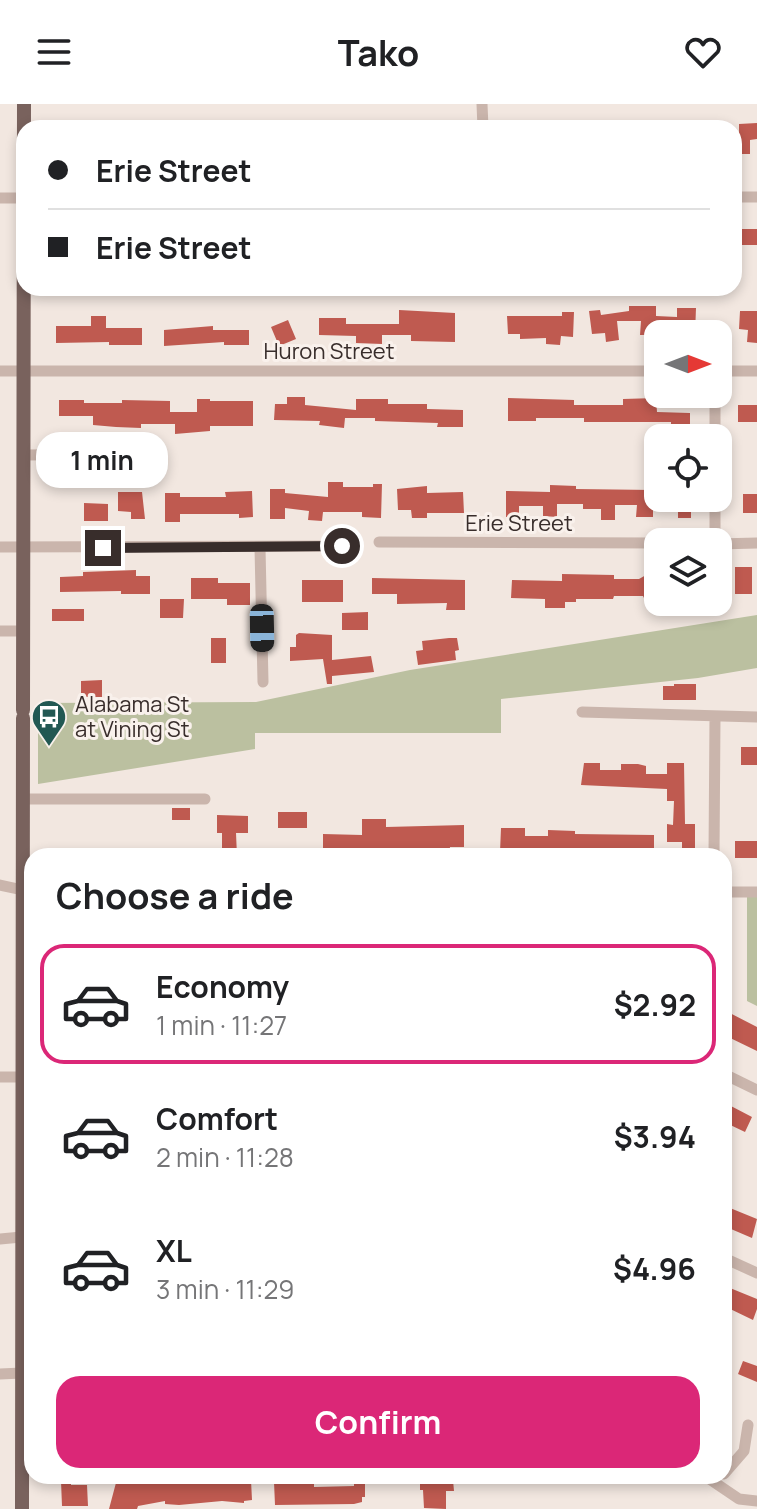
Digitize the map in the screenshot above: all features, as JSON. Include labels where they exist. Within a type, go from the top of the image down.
[{"type":"main road","points":[[24,296],[23,799],[26,848]]},
{"type":"main road","points":[[24,1040],[24,1117]]},
{"type":"main road","points":[[22,1509],[24,1319]]},
{"type":"street","name":"Huron Street","points":[[0,371],[644,371]]},
{"type":"street","points":[[732,371],[757,371]]},
{"type":"street","points":[[24,455],[160,454]]},
{"type":"street","name":"Erie Street","points":[[379,542],[644,543]]},
{"type":"street","points":[[732,543],[757,543]]},
{"type":"street","points":[[0,547],[342,546]]},
{"type":"street","points":[[260,548],[263,682]]},
{"type":"street","points":[[0,631],[23,631]]},
{"type":"street","points":[[582,712],[757,717]]},
{"type":"street","points":[[714,848],[715,717]]},
{"type":"street","points":[[23,799],[205,799]]},
{"type":"street","points":[[0,885],[24,891]]},
{"type":"street","points":[[732,892],[757,892]]},
{"type":"street","points":[[0,1077],[23,1077]]},
{"type":"street","points":[[732,1078],[757,1090]]},
{"type":"street","points":[[0,1239],[24,1238]]},
{"type":"street","points":[[732,1262],[757,1273]]},
{"type":"street","points":[[0,1374],[22,1373]]},
{"type":"street","points":[[732,1462],[744,1451],[748,1425]]},
{"type":"street","points":[[723,1484],[739,1499],[757,1501]]},
{"type":"green space","points":[[757,615],[757,668],[698,678],[501,699],[501,733],[255,733],[255,749],[38,784],[38,703],[256,702],[410,670]]},
{"type":"green space","points":[[747,897],[757,897],[757,1006],[747,1001]]},
{"type":"building","points":[[757,123],[757,139],[750,140],[750,154],[742,154],[742,124]]},
{"type":"building","points":[[742,229],[757,229],[757,245],[742,245]]},
{"type":"building","points":[[629,306],[656,306],[656,316],[677,317],[677,308],[696,308],[696,320],[644,320],[644,335],[640,335],[641,321],[617,321],[619,340],[606,342],[605,333],[592,334],[589,311],[600,310],[601,315],[629,311]]},
{"type":"building","points":[[399,310],[455,313],[455,342],[411,341],[411,335],[382,335],[382,344],[356,343],[356,336],[319,335],[319,318],[346,318],[346,324],[399,324]]},
{"type":"building","points":[[740,311],[757,311],[757,343],[747,342],[748,330],[739,329]]},
{"type":"building","points":[[562,312],[574,312],[573,337],[561,336],[560,345],[546,344],[546,338],[520,339],[520,334],[508,334],[507,316],[562,316]]},
{"type":"building","points":[[91,316],[106,316],[106,328],[142,328],[142,345],[56,343],[56,326],[91,326]]},
{"type":"building","points":[[288,320],[296,339],[279,346],[271,327]]},
{"type":"building","points":[[213,326],[213,330],[249,330],[249,345],[224,345],[224,342],[164,346],[164,330]]},
{"type":"building","points":[[287,397],[305,397],[305,405],[356,410],[356,399],[388,399],[388,404],[427,404],[427,409],[463,410],[463,427],[375,421],[375,418],[345,418],[344,428],[319,425],[320,421],[274,420],[275,404],[287,404]]},
{"type":"building","points":[[508,398],[574,400],[574,405],[623,405],[623,399],[644,398],[644,408],[657,408],[657,412],[690,413],[690,424],[584,422],[584,418],[508,421]]},
{"type":"building","points":[[197,399],[253,401],[253,426],[210,426],[210,431],[175,434],[175,424],[116,427],[93,425],[93,416],[59,416],[59,400],[84,400],[84,403],[170,401],[170,412],[197,412]]},
{"type":"building","points":[[738,405],[757,405],[757,422],[738,422]]},
{"type":"building","points":[[53,463],[72,464],[71,484],[62,484],[62,475],[53,475]]},
{"type":"building","points":[[328,482],[343,482],[343,487],[382,484],[381,518],[362,517],[362,512],[323,512],[322,521],[308,520],[309,511],[285,508],[285,519],[270,519],[270,489],[328,497]]},
{"type":"building","points":[[550,485],[576,486],[576,489],[644,490],[644,512],[653,512],[653,517],[636,517],[637,505],[615,505],[615,520],[601,520],[601,509],[583,509],[583,504],[557,504],[557,517],[543,516],[543,506],[519,506],[519,517],[506,517],[506,491],[550,492]]},
{"type":"building","points":[[427,486],[427,493],[463,492],[464,513],[427,513],[427,518],[412,518],[411,510],[398,510],[397,489]]},
{"type":"building","points":[[252,491],[253,517],[239,518],[239,514],[180,514],[180,522],[165,522],[165,493],[180,493],[180,497],[226,497],[225,492]]},
{"type":"building","points":[[118,492],[142,492],[145,519],[131,519],[131,512],[118,511]]},
{"type":"building","points":[[743,494],[757,494],[757,513],[743,513]]},
{"type":"building","points":[[84,503],[108,504],[108,521],[84,521]]},
{"type":"building","points":[[678,512],[691,512],[691,518],[678,518]]},
{"type":"building","points":[[735,567],[752,567],[752,594],[735,594]]},
{"type":"building","points":[[136,570],[136,576],[150,576],[150,594],[60,592],[60,577],[83,576],[83,572]]},
{"type":"building","points":[[562,574],[614,575],[614,579],[644,576],[644,598],[614,596],[613,599],[576,599],[576,602],[565,602],[565,608],[545,608],[545,599],[511,598],[512,580],[562,581]]},
{"type":"building","points":[[191,578],[218,578],[218,583],[250,583],[250,605],[227,605],[227,599],[191,599]]},
{"type":"building","points":[[372,578],[465,580],[465,610],[446,610],[447,603],[397,604],[397,594],[372,594]]},
{"type":"building","points":[[302,580],[343,580],[343,602],[302,602]]},
{"type":"building","points":[[160,599],[184,599],[183,618],[160,618]]},
{"type":"building","points":[[52,609],[84,609],[84,621],[52,621]]},
{"type":"building","points":[[368,612],[368,630],[342,630],[342,613]]},
{"type":"building","points":[[296,635],[332,635],[332,660],[371,656],[374,672],[332,676],[332,684],[327,684],[323,659],[290,661],[290,647],[296,647]]},
{"type":"building","points":[[211,638],[226,638],[226,663],[211,663]]},
{"type":"building","points":[[457,638],[459,650],[455,651],[456,660],[418,665],[416,651],[423,650],[422,641]]},
{"type":"building","points":[[102,680],[102,697],[81,697],[81,681]]},
{"type":"building","points":[[696,684],[696,700],[663,700],[663,686]]},
{"type":"building","points":[[741,747],[757,747],[757,765],[741,765]]},
{"type":"building","points":[[584,763],[600,763],[600,770],[621,770],[621,764],[638,764],[646,766],[646,774],[667,774],[667,763],[684,763],[685,824],[695,824],[695,848],[682,848],[682,842],[667,842],[667,824],[673,825],[674,801],[667,801],[667,789],[581,785]]},
{"type":"building","points":[[172,808],[190,808],[190,820],[172,820]]},
{"type":"building","points":[[278,812],[307,812],[307,828],[278,828]]},
{"type":"building","points":[[217,815],[248,816],[248,833],[236,833],[237,848],[222,848],[222,833],[217,833]]},
{"type":"building","points":[[362,819],[386,819],[386,827],[464,825],[464,847],[323,848],[323,834],[362,835]]},
{"type":"building","points":[[501,828],[525,828],[525,836],[548,836],[548,830],[575,831],[575,834],[654,835],[654,848],[500,848]]},
{"type":"building","points":[[735,841],[757,841],[757,858],[735,858]]},
{"type":"building","points":[[732,1014],[757,1027],[757,1051],[732,1039]]},
{"type":"building","points":[[732,1107],[752,1117],[745,1132],[732,1126]]},
{"type":"building","points":[[732,1209],[757,1219],[752,1238],[732,1229]]},
{"type":"building","points":[[732,1289],[757,1299],[753,1320],[732,1310]]},
{"type":"building","points":[[743,1361],[757,1366],[757,1382],[738,1374]]},
{"type":"building","points":[[61,1484],[87,1485],[88,1506],[62,1506]]},
{"type":"building","points":[[116,1484],[251,1484],[252,1500],[244,1503],[222,1501],[179,1505],[165,1504],[165,1501],[138,1506],[137,1509],[109,1509]]},
{"type":"building","points":[[274,1484],[314,1484],[314,1487],[365,1484],[365,1497],[362,1497],[362,1502],[354,1504],[275,1505]]},
{"type":"building","points":[[420,1484],[453,1484],[454,1491],[446,1491],[446,1509],[424,1508],[423,1490],[420,1490]]},
{"type":"place","name":"Alabama St at Vining St","points":[[49,748]]},
{"type":"route","points":[[103,548],[342,546]]}]
